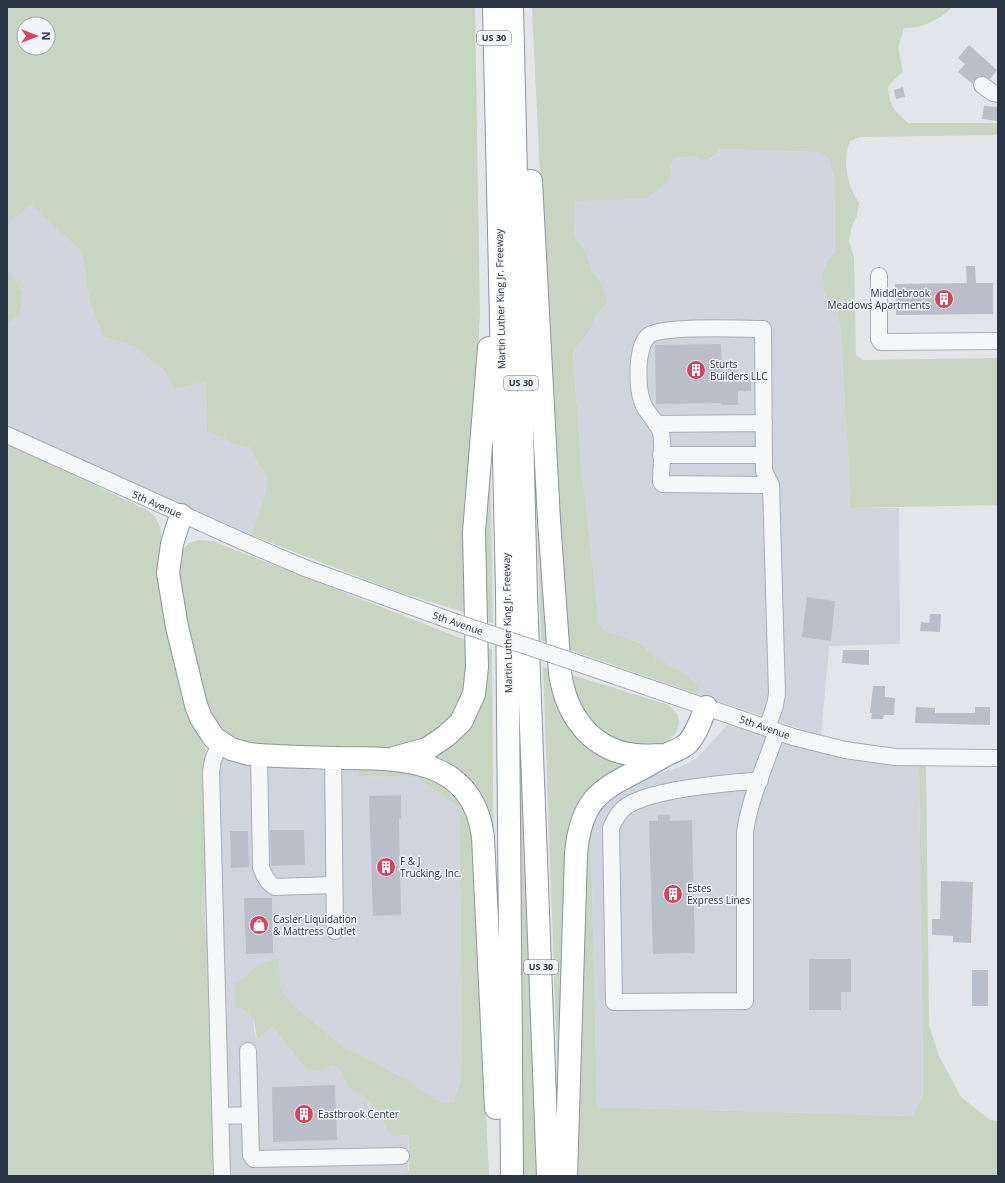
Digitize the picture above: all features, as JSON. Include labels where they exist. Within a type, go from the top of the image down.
[{"type":"highway","name":"Martin Luther King Jr. Freeway","points":[[494,7],[507,591],[512,1176]]},
{"type":"highway","name":"Martin Luther King Jr. Freeway","points":[[512,7],[526,596],[548,1176]]},
{"type":"highway","points":[[516,7],[527,112],[549,520],[562,686],[574,718],[590,736],[597,741],[626,754],[666,754]]},
{"type":"highway","points":[[390,758],[427,748],[455,729],[466,713],[475,685],[474,532],[490,316],[487,113],[495,70]]},
{"type":"highway","points":[[181,515],[169,559],[169,586],[177,627],[196,705],[207,729],[220,743],[240,752],[259,755],[332,758],[390,758],[423,764],[444,773],[467,794],[480,818],[483,837],[500,1176]]},
{"type":"highway","points":[[566,1176],[576,854],[580,828],[590,806],[602,792],[620,778],[646,767],[666,754],[682,748],[691,739],[706,707]]},
{"type":"street","points":[[982,85],[993,93],[998,94]]},
{"type":"street","points":[[879,276],[879,339],[881,342],[998,341]]},
{"type":"street","points":[[760,780],[671,791],[650,796],[625,808],[616,816],[611,828],[614,1002],[746,1001],[745,832],[747,817],[760,780],[772,729],[777,694],[771,485],[764,471],[763,329],[664,330],[648,337],[643,344],[639,356],[640,392],[647,413],[661,432],[661,482],[665,485],[771,485]]},
{"type":"street","points":[[656,424],[764,423]]},
{"type":"street","name":"5th Avenue","points":[[7,435],[181,515],[305,568],[446,619],[808,741],[845,750],[895,757],[998,758]]},
{"type":"street","points":[[661,455],[764,455]]},
{"type":"street","points":[[220,743],[213,760],[211,772],[222,1176]]},
{"type":"street","points":[[259,755],[261,867],[264,876],[269,883],[275,886],[334,885]]},
{"type":"street","points":[[332,758],[335,931]]},
{"type":"street","points":[[248,1051],[251,1155],[254,1159],[401,1156]]},
{"type":"street","points":[[221,1116],[250,1115]]},
{"type":"shaded area","points":[[722,149],[819,152],[830,158],[834,176],[835,251],[826,263],[824,292],[837,313],[840,327],[850,508],[899,508],[900,644],[829,646],[821,736],[697,694],[699,686],[685,673],[655,657],[640,643],[604,630],[599,623],[581,462],[573,351],[591,329],[596,315],[605,306],[601,283],[592,271],[587,254],[574,236],[576,200],[647,198],[669,181],[673,158],[696,156],[711,159]]},
{"type":"shaded area","points":[[31,203],[82,252],[89,299],[103,337],[133,346],[164,370],[174,389],[206,382],[207,432],[222,437],[233,444],[251,448],[256,461],[267,476],[265,495],[251,535],[7,427],[7,324],[20,315],[23,292],[7,268],[7,225]]},
{"type":"shaded area","points":[[728,724],[782,742],[850,759],[919,764],[923,1094],[914,1116],[597,1107],[591,836],[598,816],[610,798],[646,777],[680,767],[697,758]]},
{"type":"shaded area","points":[[206,750],[228,760],[360,767],[358,776],[416,777],[459,808],[462,1027],[461,1080],[453,1102],[444,1103],[433,1098],[415,1085],[368,1058],[342,1046],[290,1002],[260,965],[240,982],[241,1009],[254,1019],[254,1030],[257,1040],[272,1026],[307,1071],[322,1070],[331,1065],[339,1068],[349,1088],[358,1095],[363,1096],[380,1113],[387,1132],[393,1136],[407,1135],[409,1139],[408,1172],[397,1176],[217,1176],[206,941],[202,909],[205,871]]},
{"type":"green space","points":[[7,7],[475,7],[480,313],[466,613],[390,589],[251,535],[265,495],[267,476],[256,461],[251,448],[233,444],[222,437],[207,432],[206,382],[174,389],[164,370],[133,346],[103,337],[89,299],[82,252],[31,204],[7,225]]},
{"type":"green space","points":[[532,7],[952,7],[942,16],[930,23],[917,27],[904,28],[898,48],[903,71],[888,86],[891,103],[896,111],[908,123],[998,123],[998,135],[861,137],[850,141],[846,157],[846,165],[851,189],[859,203],[857,216],[852,226],[849,240],[854,258],[856,355],[863,360],[998,358],[998,505],[850,508],[840,327],[837,313],[824,292],[822,275],[826,263],[835,251],[834,176],[829,158],[819,152],[722,149],[706,160],[698,159],[696,156],[673,158],[669,181],[647,198],[576,201],[574,236],[587,254],[592,271],[601,283],[607,300],[605,306],[596,315],[591,329],[573,351],[581,462],[599,623],[604,630],[640,643],[655,657],[685,673],[699,686],[697,694],[567,649],[552,429]]},
{"type":"green space","points":[[7,268],[23,292],[20,315],[7,324]]},
{"type":"green space","points":[[490,442],[493,623],[483,620],[481,569]]},
{"type":"green space","points":[[7,443],[149,511],[156,519],[160,527],[161,547],[190,716],[206,750],[205,871],[202,909],[206,941],[212,946],[217,1176],[7,1176]]},
{"type":"green space","points":[[535,454],[551,644],[541,640]]},
{"type":"green space","points":[[200,540],[213,541],[468,641],[467,682],[458,710],[436,736],[401,748],[251,744],[237,740],[224,732],[213,720],[208,707],[189,636],[179,577],[181,551],[189,543]]},
{"type":"green space","points":[[483,646],[492,649],[494,910],[490,840],[433,759],[433,755],[445,747]]},
{"type":"green space","points":[[543,667],[552,670],[557,695],[637,761],[594,789],[558,1085]]},
{"type":"green space","points":[[517,674],[520,674],[532,983],[536,1176],[523,1176],[521,1142]]},
{"type":"green space","points":[[569,674],[669,705],[678,715],[679,724],[676,733],[669,740],[657,745],[645,747],[609,738],[581,712]]},
{"type":"green space","points":[[919,764],[926,764],[929,1025],[939,1056],[961,1097],[990,1120],[998,1121],[998,1176],[575,1176],[585,828],[610,798],[598,816],[591,836],[597,1107],[913,1116],[923,1094]]},
{"type":"green space","points":[[360,767],[401,768],[443,783],[464,807],[473,835],[489,1176],[397,1176],[408,1172],[409,1169],[409,1139],[407,1135],[393,1136],[387,1132],[380,1113],[363,1096],[358,1095],[349,1088],[339,1068],[331,1065],[322,1070],[307,1071],[272,1026],[257,1040],[254,1019],[241,1009],[235,1007],[234,985],[261,964],[267,961],[279,960],[280,988],[290,1002],[342,1046],[368,1058],[415,1085],[433,1098],[444,1103],[453,1102],[461,1080],[462,1027],[459,808],[416,777],[358,776]]},
{"type":"building","points":[[969,45],[997,70],[990,79],[979,76],[973,84],[958,72],[965,64],[958,58]]},
{"type":"building","points":[[903,87],[905,97],[896,99],[894,90]]},
{"type":"building","points":[[984,106],[998,107],[998,121],[982,119]]},
{"type":"building","name":"Middlebrook Meadows Apartments","points":[[966,266],[975,266],[976,283],[993,283],[993,314],[896,315],[895,284],[967,283]]},
{"type":"building","name":"Sturts Builders LLC","points":[[721,344],[722,363],[737,363],[737,377],[751,377],[751,391],[738,391],[738,405],[721,405],[721,403],[656,404],[655,345]]},
{"type":"building","points":[[807,597],[835,601],[831,641],[802,637]]},
{"type":"building","points":[[930,614],[941,614],[940,632],[920,631],[921,622],[929,623]]},
{"type":"building","points":[[843,650],[869,650],[869,665],[842,663]]},
{"type":"building","points":[[873,686],[885,686],[885,697],[895,698],[894,715],[884,715],[883,719],[871,719],[872,713],[870,713]]},
{"type":"building","points":[[916,707],[935,708],[935,713],[975,713],[975,707],[990,707],[990,725],[915,723]]},
{"type":"building","name":"F & J Trucking, Inc.","points":[[401,795],[401,819],[399,819],[401,915],[373,916],[369,796]]},
{"type":"building","name":"Estes Express Lines","points":[[658,815],[670,815],[670,821],[692,820],[695,953],[653,954],[649,821],[658,821]]},
{"type":"building","points":[[270,830],[304,830],[305,865],[271,866]]},
{"type":"building","points":[[230,831],[248,831],[249,867],[231,868]]},
{"type":"building","points":[[941,881],[973,882],[971,943],[953,942],[953,936],[932,935],[932,919],[940,919]]},
{"type":"building","name":"Casler Liquidation & Mattress Outlet","points":[[244,898],[272,898],[273,953],[246,954]]},
{"type":"building","points":[[809,959],[851,959],[851,992],[841,992],[841,1010],[809,1010]]},
{"type":"building","points":[[972,970],[988,970],[988,1006],[972,1006]]},
{"type":"building","name":"Eastbrook Center","points":[[335,1085],[337,1140],[273,1142],[272,1087]]},
{"type":"place","name":"Middlebrook Meadows Apartments","points":[[944,299]]},
{"type":"place","name":"Sturts Builders LLC","points":[[696,370]]},
{"type":"place","name":"F & J Trucking, Inc.","points":[[386,867]]},
{"type":"place","name":"Estes Express Lines","points":[[673,894]]},
{"type":"place","name":"Casler Liquidation & Mattress Outlet","points":[[259,925]]},
{"type":"place","name":"Eastbrook Center","points":[[304,1114]]}]
